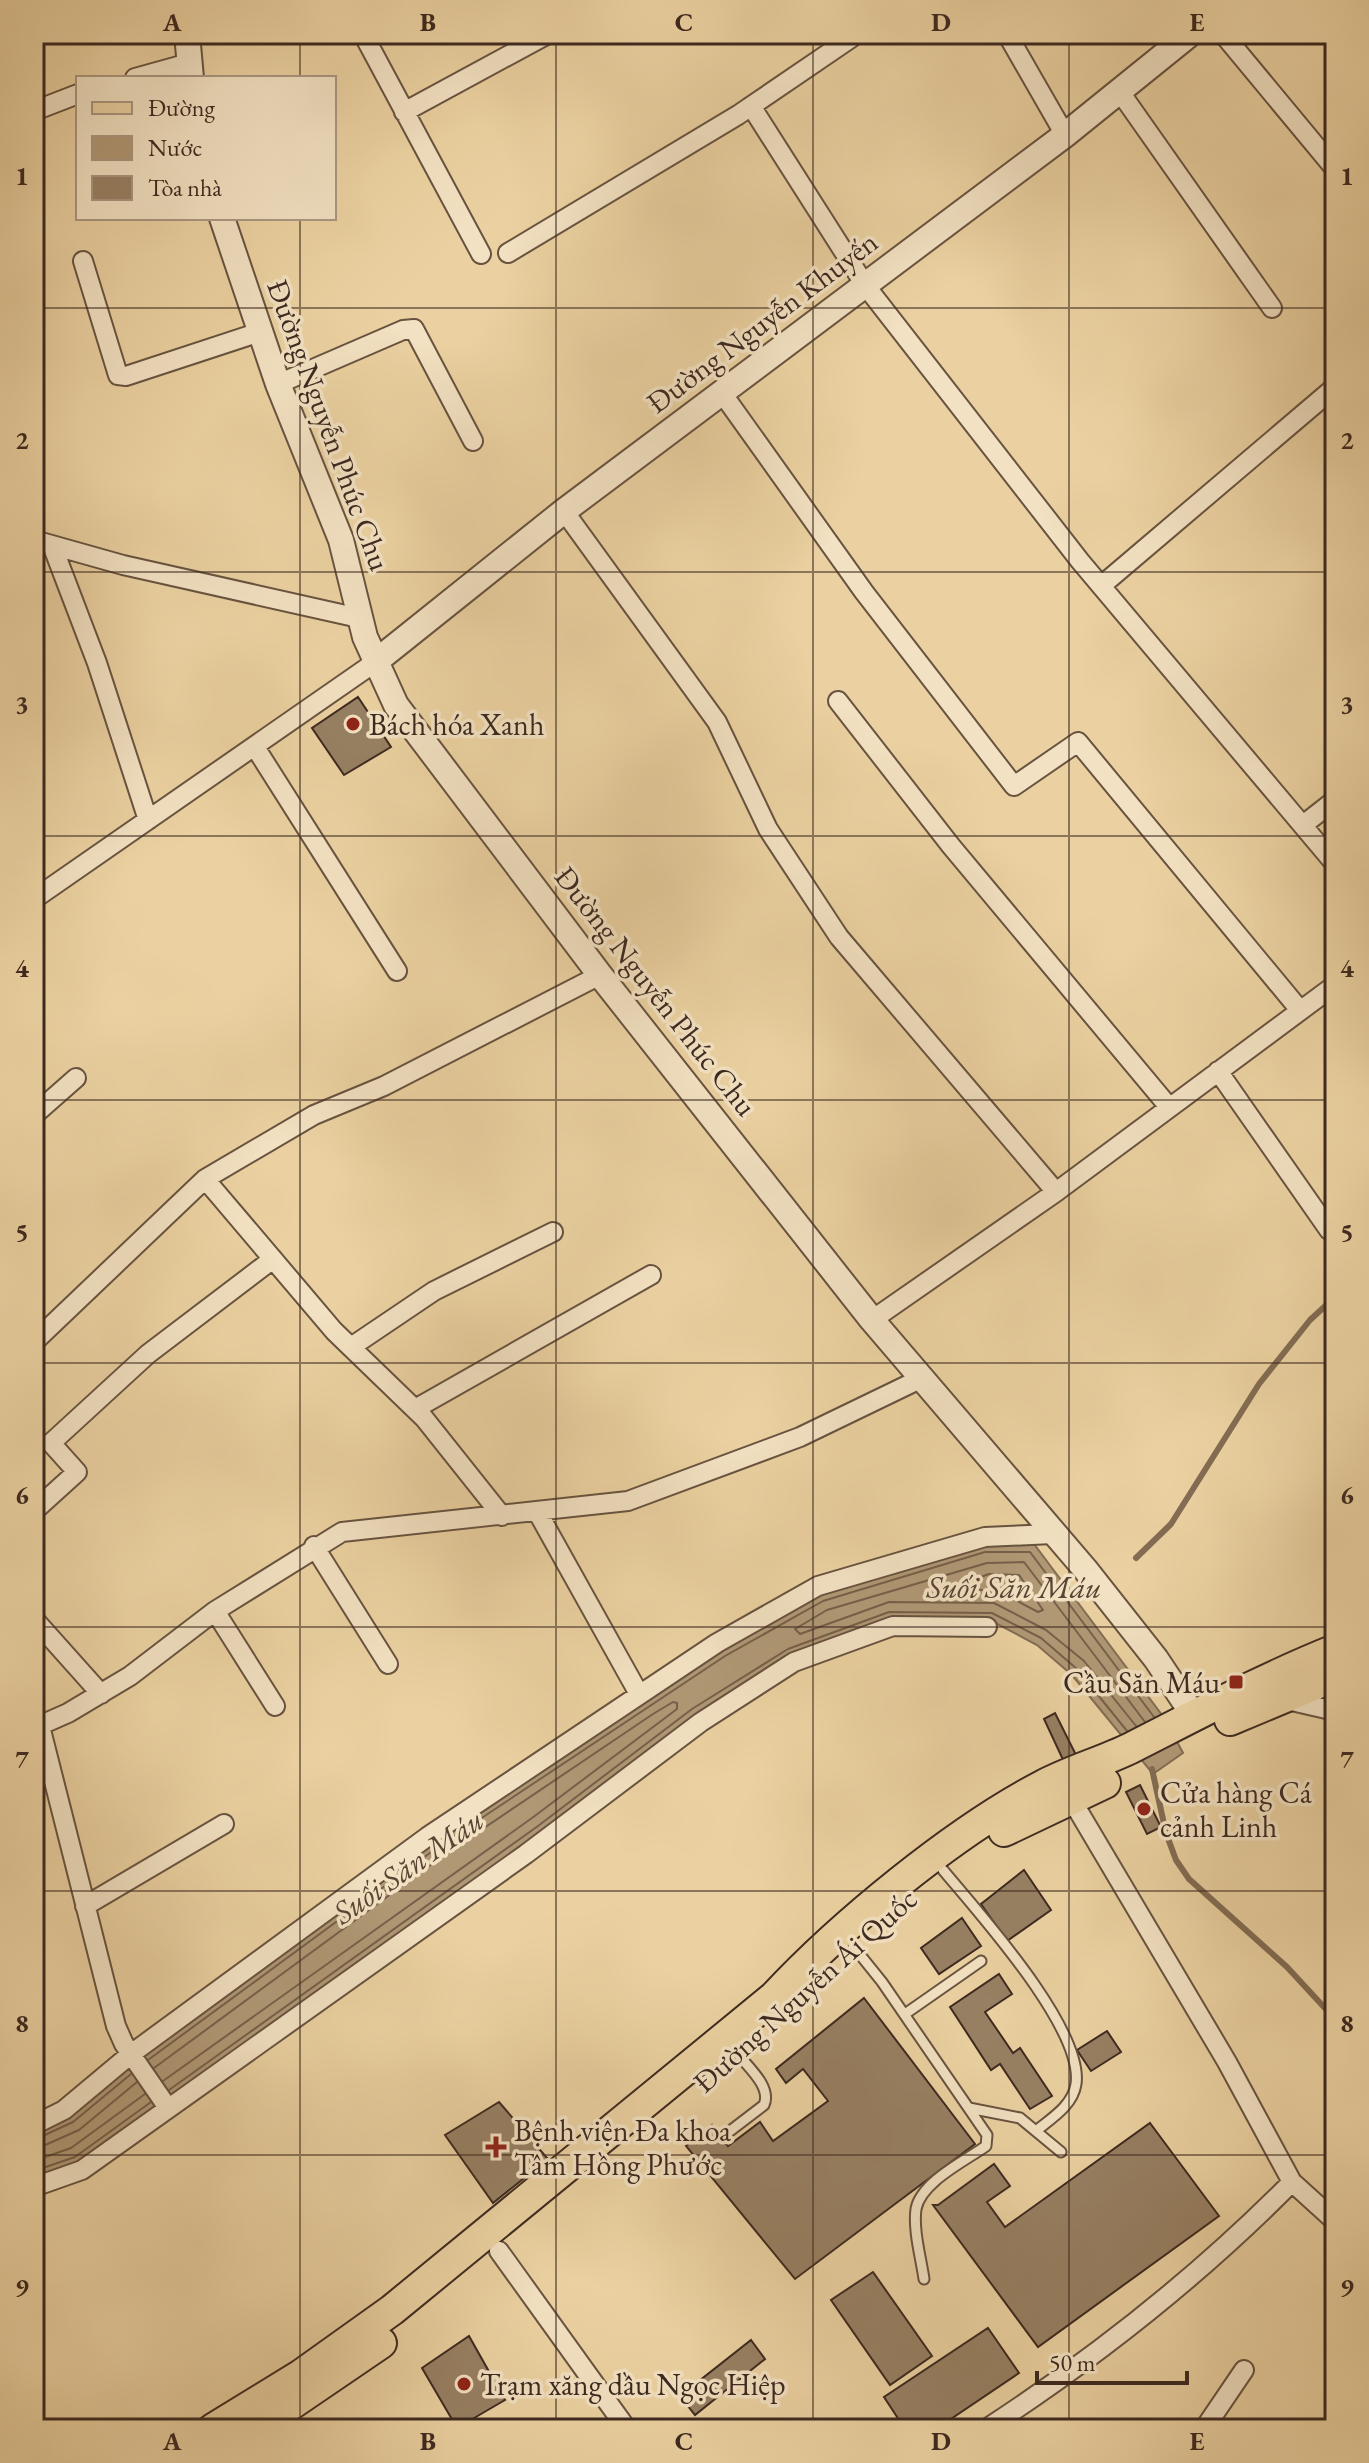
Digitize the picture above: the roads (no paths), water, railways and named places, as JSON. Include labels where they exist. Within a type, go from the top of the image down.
[{"type":"main road","points":[[1197,1723],[1335,1650]]},
{"type":"main road","name":"Đường Nguyễn Ái Quốc","points":[[220,2427],[301,2375],[392,2310],[737,2040],[787,2012],[853,1946],[943,1870],[990,1838],[1070,1797],[1113,1768],[1197,1723],[1280,1699],[1335,1676]]},
{"type":"main road","name":"Đường Nguyễn Ái Quốc","points":[[253,2429],[335,2378],[499,2251],[737,2040],[860,1918],[992,1815],[1044,1785],[1113,1768]]},
{"type":"street","points":[[151,76],[190,71],[188,34]]},
{"type":"street","points":[[363,34],[481,254]]},
{"type":"street","points":[[404,112],[548,34]]},
{"type":"street","points":[[1007,34],[1065,135]]},
{"type":"street","name":"Đường Nguyễn Khuyến","points":[[374,663],[564,511],[1065,135],[1190,34]]},
{"type":"street","points":[[1223,34],[1335,169]]},
{"type":"street","points":[[508,253],[751,106],[851,38]]},
{"type":"street","points":[[1120,92],[1272,308]]},
{"type":"street","points":[[34,111],[76,95]]},
{"type":"street","points":[[751,106],[865,285],[1101,586],[1335,864]]},
{"type":"street","name":"Đường Nguyễn Phúc Chu","points":[[223,220],[278,384],[341,540],[359,618],[374,663],[396,705],[600,975],[872,1320],[1134,1630],[1197,1723]]},
{"type":"street","points":[[83,261],[118,375],[126,376],[260,332]]},
{"type":"street","points":[[278,384],[403,330],[414,329],[473,441]]},
{"type":"street","points":[[1101,586],[1335,387]]},
{"type":"street","points":[[722,393],[864,592],[1014,786],[1078,742],[1299,1009]]},
{"type":"street","points":[[564,511],[717,722],[768,829],[839,937],[1056,1192]]},
{"type":"street","points":[[43,543],[123,565],[359,618]]},
{"type":"street","points":[[43,543],[97,663],[148,820]]},
{"type":"street","points":[[34,899],[374,663]]},
{"type":"street","points":[[838,701],[951,846],[1169,1107]]},
{"type":"street","points":[[255,747],[397,971]]},
{"type":"street","points":[[1303,825],[1335,800]]},
{"type":"street","points":[[34,1342],[205,1179],[314,1115],[384,1086],[600,975]]},
{"type":"street","points":[[872,1320],[1056,1192],[1335,985]]},
{"type":"street","points":[[1218,1071],[1329,1230]]},
{"type":"street","points":[[34,1115],[76,1078]]},
{"type":"street","points":[[205,1179],[351,1347],[415,1409],[502,1516]]},
{"type":"street","points":[[351,1347],[434,1291],[553,1232]]},
{"type":"street","points":[[34,1511],[77,1472],[51,1443],[148,1354],[273,1259]]},
{"type":"street","points":[[415,1409],[651,1275]]},
{"type":"street","points":[[168,2108],[116,2026],[37,1727],[101,1694],[215,1611],[314,1546],[358,1528],[603,1506],[668,1488],[800,1437],[920,1379]]},
{"type":"street","points":[[538,1513],[639,1694]]},
{"type":"street","points":[[34,2125],[64,2110],[131,2054],[427,1837],[717,1643],[818,1586],[985,1537],[1053,1534]]},
{"type":"street","points":[[314,1546],[388,1664]]},
{"type":"street","points":[[215,1611],[275,1706]]},
{"type":"street","points":[[34,1619],[101,1694]]},
{"type":"street","points":[[34,2187],[82,2170],[526,1854],[701,1722],[794,1662],[893,1626],[987,1627]]},
{"type":"street","points":[[1280,1699],[1335,1711]]},
{"type":"street","points":[[1070,1797],[1227,2062],[1292,2182],[1335,2221]]},
{"type":"street","points":[[85,1906],[224,1824]]},
{"type":"street","points":[[986,2429],[1045,2391],[1238,2236],[1292,2182]]},
{"type":"street","points":[[499,2251],[627,2429]]},
{"type":"street","points":[[1204,2429],[1244,2370]]},
{"type":"lane","points":[[943,1870],[1040,1992],[1068,2043],[1077,2083],[1061,2111],[1037,2130]]},
{"type":"lane","points":[[853,1946],[905,2014],[988,2141],[919,2199],[916,2212],[924,2279]]},
{"type":"lane","points":[[905,2014],[981,1961]]},
{"type":"lane","points":[[730,2131],[764,2105],[767,2099],[737,2040]]},
{"type":"lane","points":[[969,2108],[1020,2118],[1061,2152]]},
{"type":"water","name":"Suối Săn Máu","points":[[984,1544],[1034,1544],[1165,1719],[1183,1753],[1153,1774],[1072,1675],[1037,1645],[990,1620],[891,1620],[791,1657],[79,2164],[34,2180],[34,2133],[434,1840],[721,1649],[820,1593]]},
{"type":"waterway","name":"Suối Săn Máu","points":[[1136,1558],[1171,1524],[1259,1384],[1310,1320],[1335,1297]]},
{"type":"waterway","points":[[1152,1769],[1166,1833],[1176,1860],[1189,1879],[1287,1967],[1335,2019]]},
{"type":"place","name":"Bách hóa Xanh","points":[[353,724]]},
{"type":"place","name":"Cầu Săn Máu","points":[[1236,1682]]},
{"type":"place","name":"Cửa hàng Cá cảnh Linh","points":[[1144,1809]]},
{"type":"place","name":"Bệnh viện Đa khoa Tâm Hồng Phước","points":[[496,2147]]},
{"type":"place","name":"Trạm xăng dầu Ngọc Hiệp","points":[[464,2384]]}]
